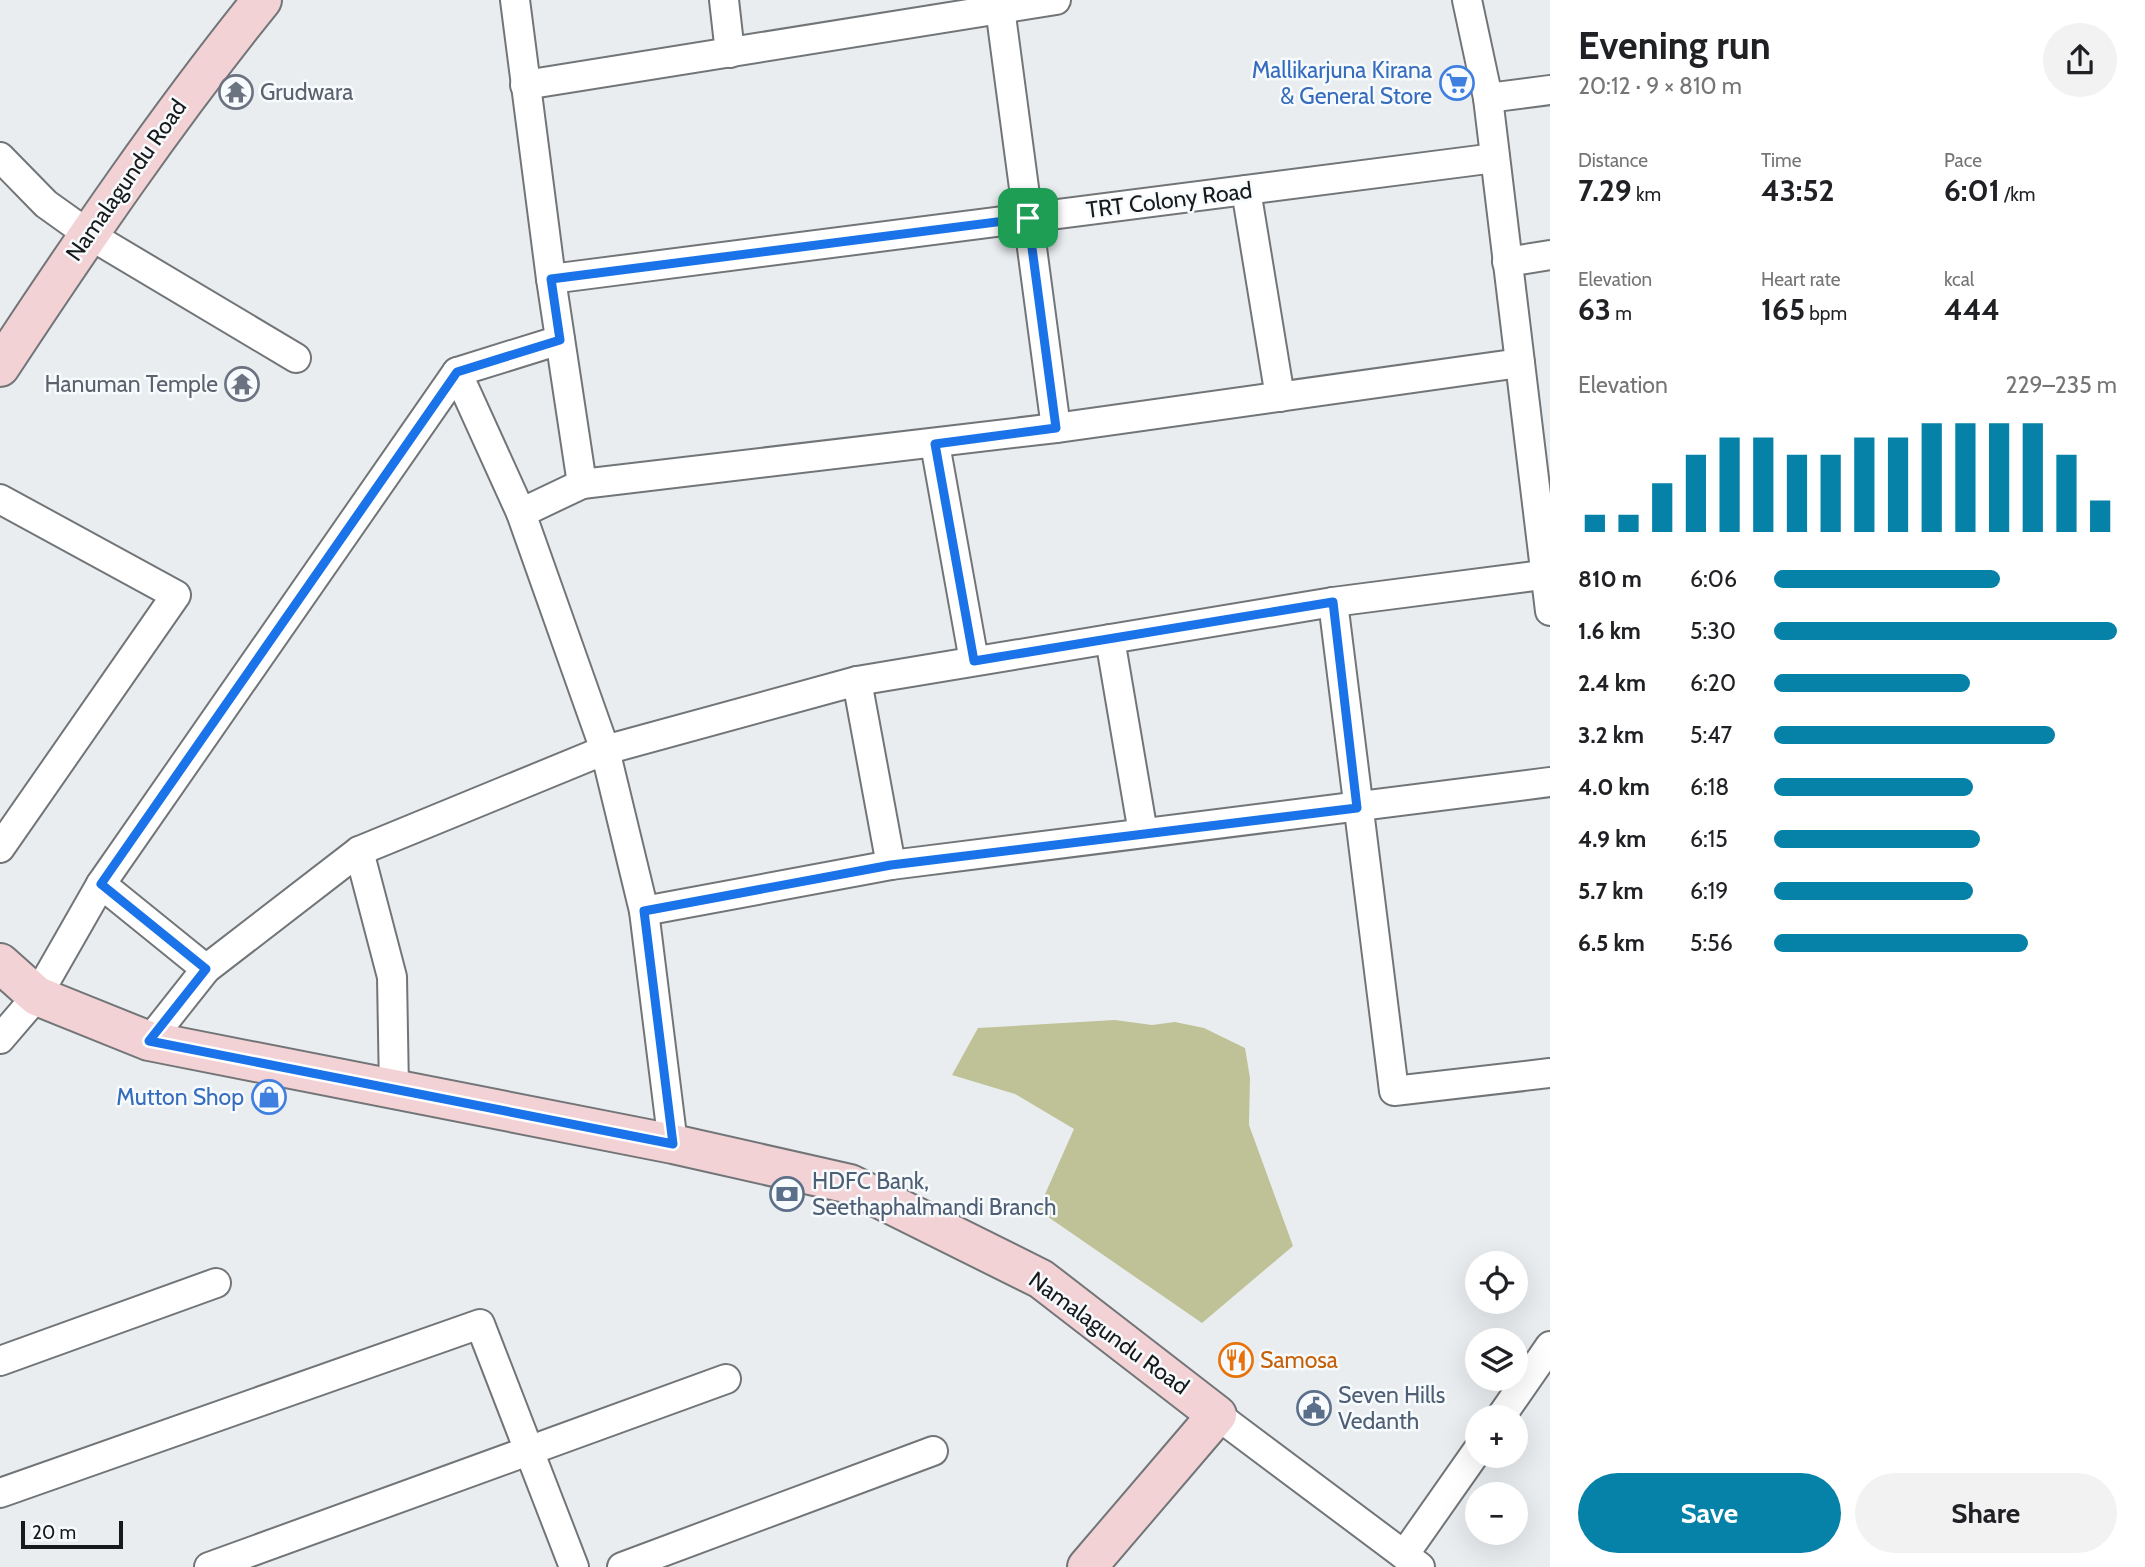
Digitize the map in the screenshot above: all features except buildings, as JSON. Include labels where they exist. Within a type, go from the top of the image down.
[{"type":"street","name":"Namalagundu Road","points":[[0,367],[88,234],[187,93],[262,0]]},
{"type":"street","points":[[515,0],[551,279],[582,484]]},
{"type":"street","points":[[724,0],[730,53]]},
{"type":"street","points":[[525,85],[730,53],[943,8],[1000,8],[1050,0]]},
{"type":"street","points":[[1467,0],[1488,98],[1520,363],[1541,439],[1550,611]]},
{"type":"street","points":[[1000,8],[1056,428]]},
{"type":"street","points":[[1488,98],[1550,90]]},
{"type":"street","points":[[0,157],[46,204],[88,234],[296,358]]},
{"type":"street","name":"TRT Colony Road","points":[[551,279],[1495,158]]},
{"type":"street","points":[[1245,190],[1280,397]]},
{"type":"street","points":[[1507,262],[1550,255]]},
{"type":"street","points":[[0,1039],[37,996],[101,884],[457,372],[560,340]]},
{"type":"street","points":[[521,513],[582,484],[935,444],[1520,363]]},
{"type":"street","points":[[457,372],[521,513],[606,750],[644,911],[673,1144]]},
{"type":"street","points":[[935,444],[974,661]]},
{"type":"street","points":[[0,499],[176,595],[0,848]]},
{"type":"street","points":[[149,1041],[206,969],[359,851],[606,750],[857,681],[1333,602],[1547,574]]},
{"type":"street","points":[[1333,602],[1357,808],[1395,1091],[1550,1073]]},
{"type":"street","points":[[1110,639],[1143,833]]},
{"type":"street","points":[[857,681],[891,865]]},
{"type":"street","points":[[644,911],[891,865],[1550,782]]},
{"type":"street","points":[[359,851],[392,977],[394,1089]]},
{"type":"street","points":[[101,884],[206,969]]},
{"type":"street","name":"Namalagundu Road","points":[[0,963],[37,996],[149,1041],[673,1144],[850,1184],[1041,1279],[1217,1415]]},
{"type":"street","points":[[0,1361],[216,1283]]},
{"type":"street","points":[[0,1493],[480,1324],[574,1567]]},
{"type":"street","points":[[1509,1405],[1550,1346]]},
{"type":"street","points":[[209,1567],[726,1379]]},
{"type":"street","points":[[1087,1567],[1217,1415],[1412,1561],[1467,1468]]},
{"type":"street","points":[[622,1567],[933,1451]]},
{"type":"green space","points":[[1115,1020],[1152,1025],[1175,1022],[1204,1028],[1245,1048],[1250,1078],[1249,1125],[1293,1246],[1202,1323],[1038,1210],[1074,1129],[1015,1094],[952,1075],[978,1028]]},
{"type":"place","name":"Mallikarjuna Kirana & General Store","points":[[1457,83]]},
{"type":"place","name":"Grudwara","points":[[236,92]]},
{"type":"place","name":"Hanuman Temple","points":[[242,384]]},
{"type":"place","name":"Mutton Shop","points":[[269,1097]]},
{"type":"place","name":"HDFC Bank, Seethaphalmandi Branch","points":[[787,1194]]},
{"type":"place","name":"Samosa","points":[[1236,1360]]},
{"type":"place","name":"Seven Hills Vedanth","points":[[1314,1408]]},
{"type":"route","points":[[1028,218],[1056,428],[935,444],[974,661],[1333,602],[1357,808],[891,865],[644,911],[673,1144],[149,1041],[206,969],[101,884],[457,372],[560,340],[551,279],[1028,218]]}]
